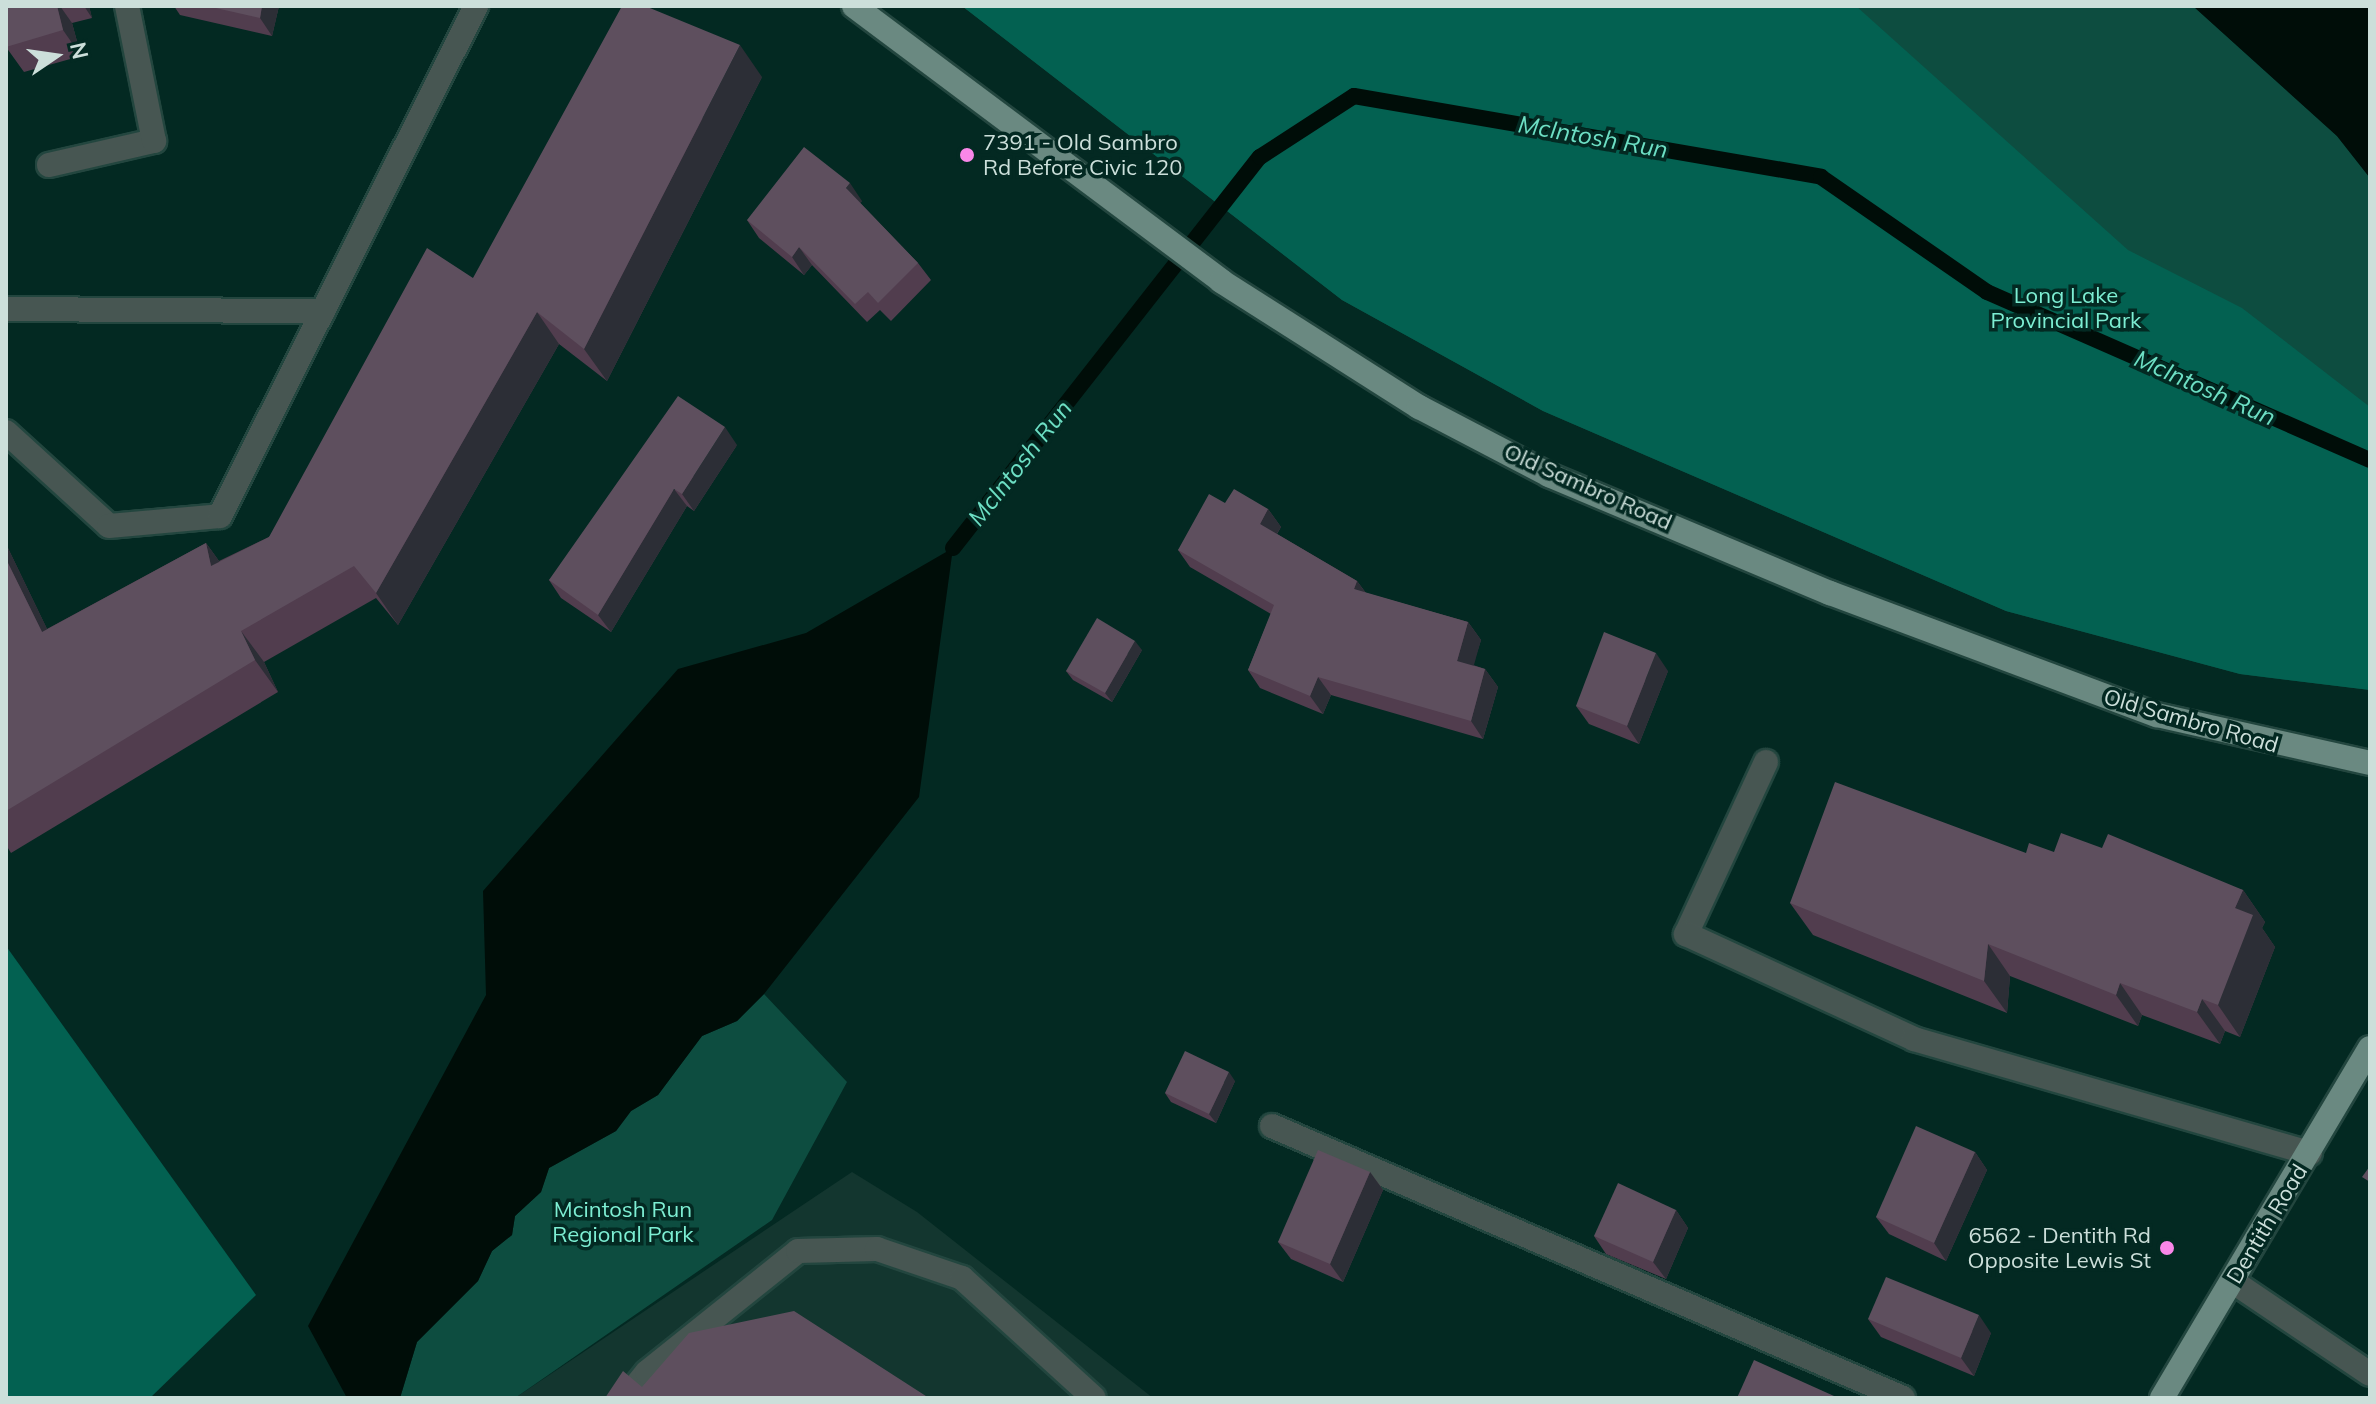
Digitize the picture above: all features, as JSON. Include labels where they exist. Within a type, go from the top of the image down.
[{"type":"main road","name":"Old Sambro Road","points":[[854,6],[1221,281],[1419,407],[1549,475],[1830,593],[2157,715],[2370,763]]},
{"type":"main road","name":"Dentith Road","points":[[2162,1398],[2370,1048]]},
{"type":"street","points":[[49,165],[154,141],[127,6]]},
{"type":"street","points":[[6,432],[109,526],[220,516],[476,6]]},
{"type":"street","points":[[6,309],[323,311]]},
{"type":"street","points":[[1766,762],[1686,934],[1914,1039],[2310,1153]]},
{"type":"street","points":[[1272,1126],[1903,1398]]},
{"type":"street","points":[[626,1398],[658,1362],[798,1251],[877,1249],[962,1278],[1094,1398]]},
{"type":"street","points":[[2232,1281],[2370,1374]]},
{"type":"shaded area","points":[[2193,6],[2370,6],[2370,178],[2337,136]]},
{"type":"shaded area","points":[[953,548],[919,797],[764,994],[737,1021],[702,1036],[658,1095],[631,1111],[616,1131],[549,1168],[541,1192],[515,1216],[512,1235],[492,1251],[478,1281],[417,1342],[400,1398],[347,1398],[308,1326],[486,995],[483,891],[678,669],[806,633]]},
{"type":"shaded area","points":[[852,1172],[917,1212],[1153,1398],[515,1398]]},
{"type":"green space","name":"Long Lake Provincial Park","points":[[962,6],[2193,6],[2337,136],[2370,178],[2370,690],[2240,674],[2006,611],[1543,411],[1342,300]]},
{"type":"green space","name":"Long Lake Provincial Park","points":[[962,6],[1856,6],[2128,250],[2242,308],[2370,407],[2370,690],[2240,674],[2006,611],[1543,411],[1342,300]]},
{"type":"green space","points":[[6,946],[256,1295],[150,1398],[6,1398]]},
{"type":"green space","name":"Mcintosh Run Regional Park","points":[[764,994],[847,1082],[772,1220],[515,1398],[400,1398],[417,1342],[478,1281],[492,1251],[512,1235],[515,1216],[541,1192],[549,1168],[616,1131],[631,1111],[658,1095],[702,1036],[737,1021]]},
{"type":"building","points":[[6,6],[57,6],[63,30],[6,47]]},
{"type":"building","points":[[207,6],[262,6],[260,18]]},
{"type":"building","points":[[622,6],[645,6],[740,45],[584,349],[537,312],[376,593],[354,566],[241,631],[255,660],[6,811],[6,559],[42,632],[206,543],[211,566],[269,537],[427,248],[473,278]]},
{"type":"building","points":[[804,147],[850,183],[846,188],[918,263],[878,303],[868,292],[855,304],[799,247],[792,257],[747,220]]},
{"type":"building","points":[[678,396],[725,427],[682,494],[674,489],[598,615],[549,580]]},
{"type":"building","points":[[1234,489],[1268,509],[1260,524],[1357,581],[1354,589],[1468,622],[1457,661],[1485,669],[1471,721],[1318,677],[1310,696],[1248,670],[1274,605],[1178,550],[1209,494],[1225,503]]},
{"type":"building","points":[[1097,618],[1135,641],[1105,693],[1066,671]]},
{"type":"building","points":[[1604,632],[1656,653],[1627,726],[1576,706]]},
{"type":"building","points":[[1835,782],[2026,853],[2029,843],[2054,852],[2061,833],[2102,848],[2108,834],[2243,890],[2235,908],[2253,915],[2218,1005],[2202,999],[2197,1012],[2120,983],[2116,995],[1988,944],[1984,981],[1790,903]]},
{"type":"building","points":[[1185,1051],[1229,1072],[1209,1114],[1165,1093]]},
{"type":"building","points":[[1916,1126],[1975,1152],[1934,1243],[1876,1217]]},
{"type":"building","points":[[1318,1150],[1370,1172],[1330,1264],[1278,1242]]},
{"type":"building","points":[[2370,1166],[2370,1182],[2362,1177]]},
{"type":"building","points":[[1618,1183],[1676,1210],[1653,1262],[1594,1236]]},
{"type":"building","points":[[1886,1277],[1979,1315],[1961,1358],[1868,1319]]},
{"type":"building","points":[[794,1311],[929,1398],[605,1398],[623,1371],[642,1387],[689,1333]]},
{"type":"building","points":[[1754,1360],[1834,1396],[1737,1398]]},
{"type":"waterway","name":"McIntosh Run","points":[[953,548],[1260,157],[1354,96],[1821,177],[1987,292],[2370,460]]},
{"type":"place","name":"7391 - Old Sambro Rd Before Civic 120","points":[[967,155]]},
{"type":"place","name":"6562 - Dentith Rd Opposite Lewis St","points":[[2167,1248]]}]
